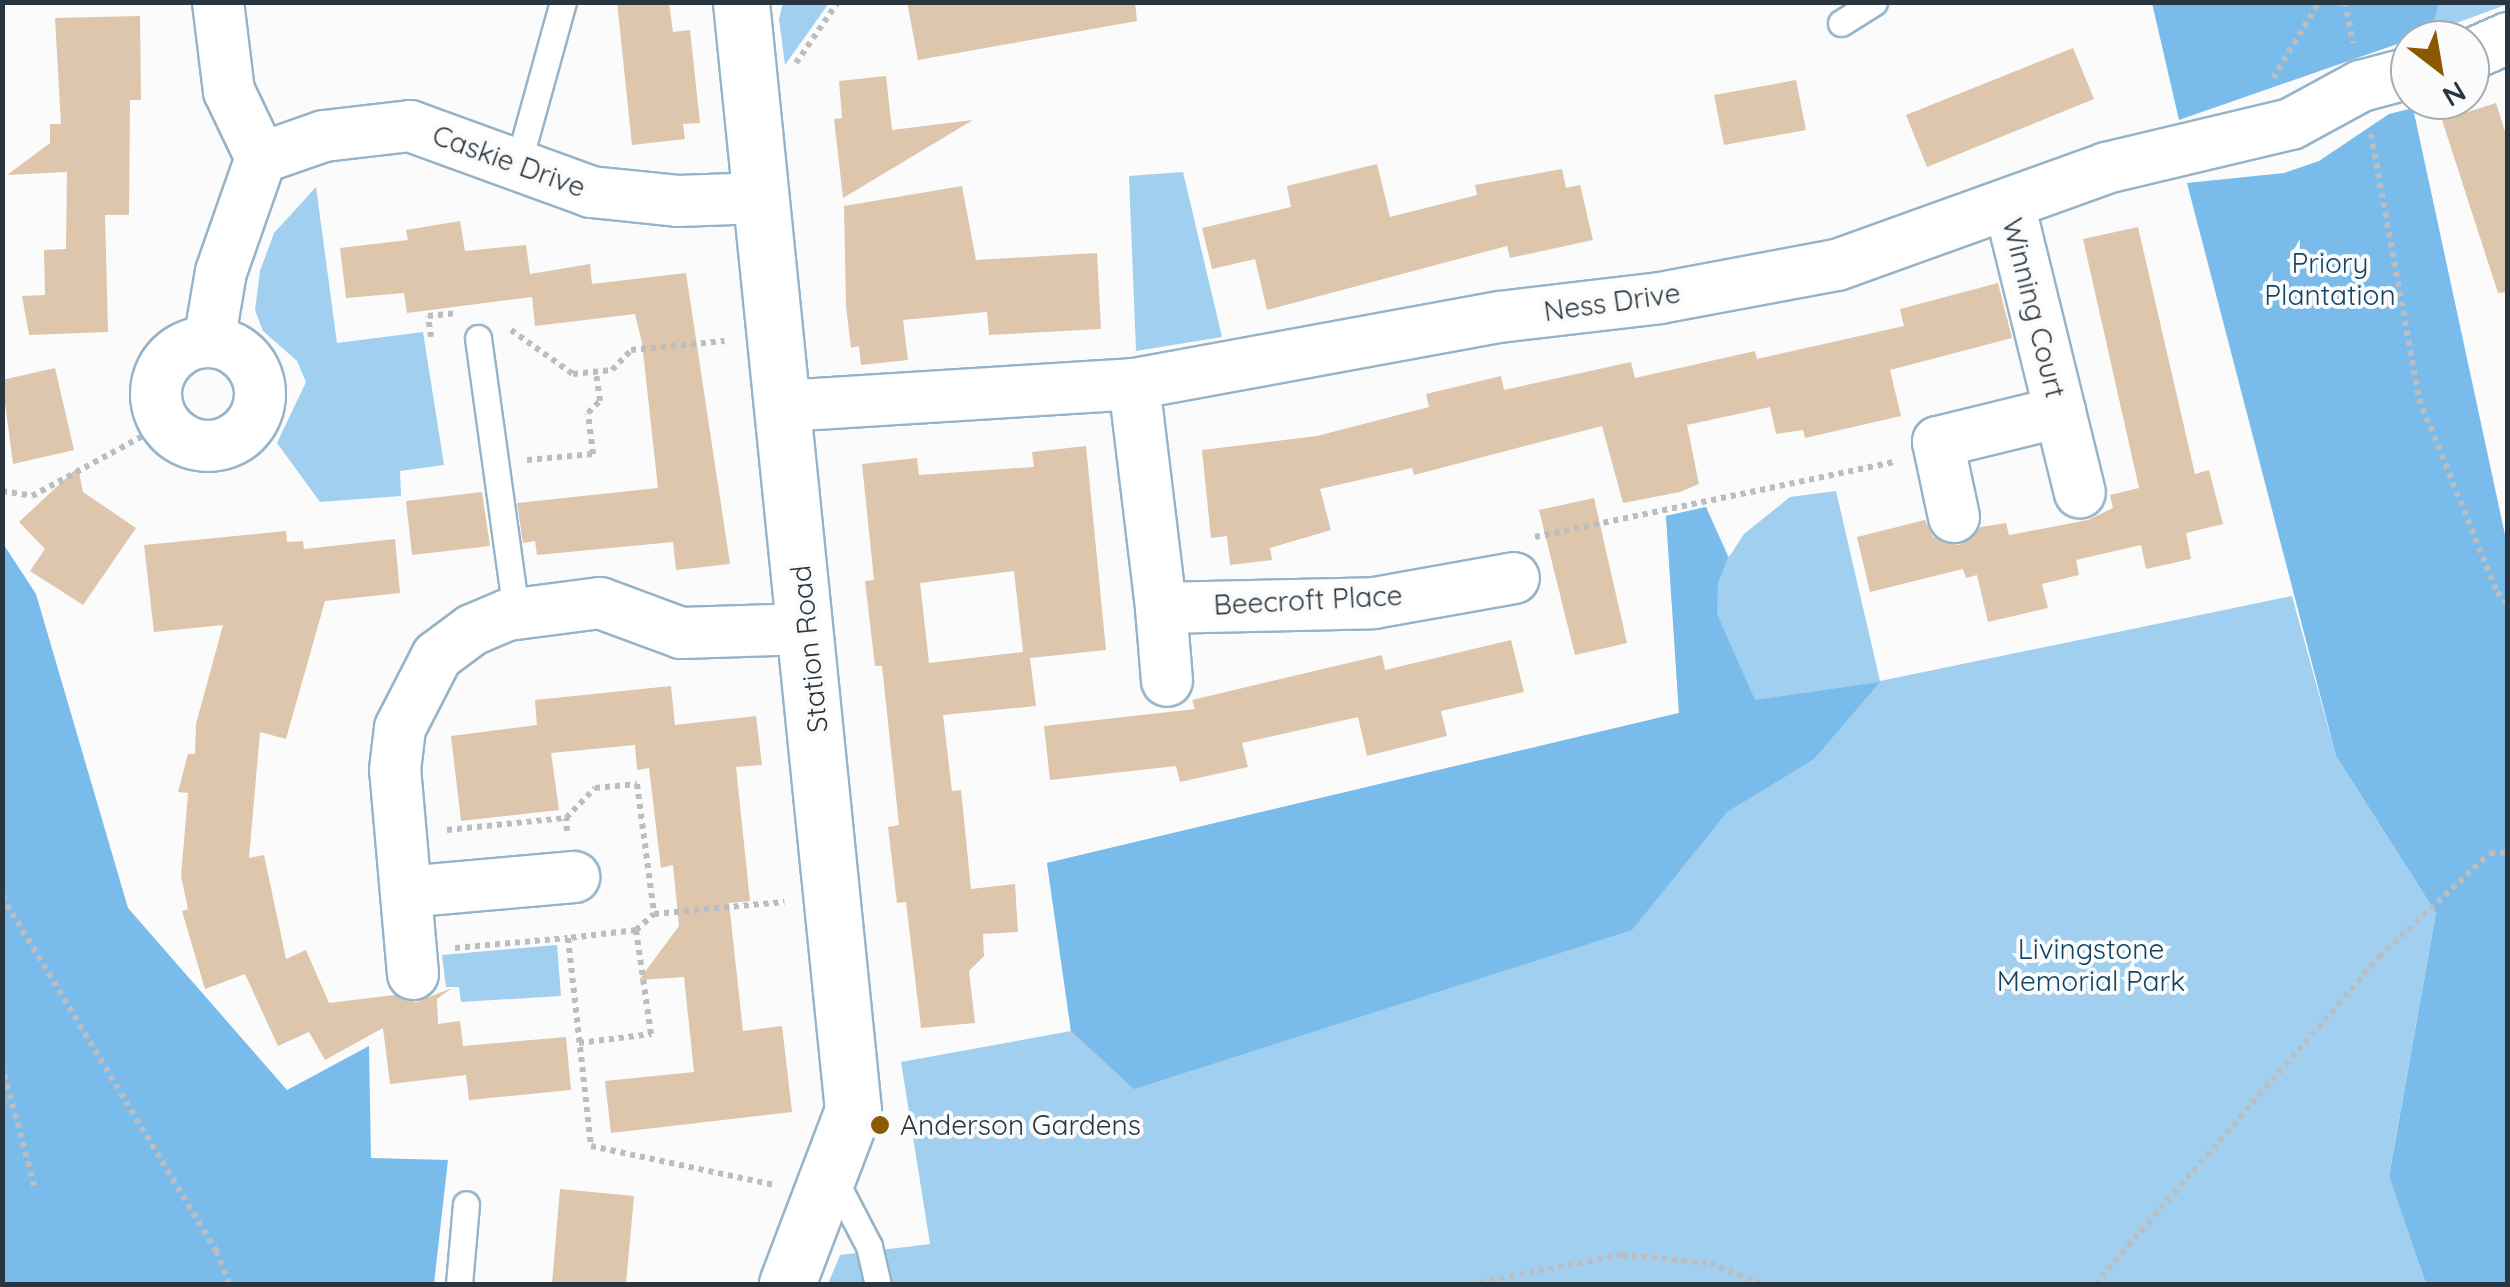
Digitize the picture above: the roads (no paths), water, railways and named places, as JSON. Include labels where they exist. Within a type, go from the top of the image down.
[{"type":"street","points":[[210,342],[221,272],[261,158],[230,91],[218,2]]},
{"type":"street","name":"Station Road","points":[[741,2],[835,898],[853,1110],[806,1181],[787,1284]]},
{"type":"street","name":"Ness Drive","points":[[785,406],[1134,384],[1499,317],[1660,298],[1838,265],[2106,168],[2234,142],[2292,124],[2361,86],[2390,78]]},
{"type":"street","name":"Caskie Drive","points":[[261,158],[376,125],[410,126],[591,192],[632,198],[762,198]]},
{"type":"street","name":"Winning Court","points":[[2008,204],[2080,492]]},
{"type":"street","points":[[210,342],[241,354],[259,382],[255,416],[232,441],[216,446],[182,440],[166,424],[156,398],[164,365],[192,344],[210,342]]},
{"type":"street","points":[[1134,384],[1167,681]]},
{"type":"street","name":"Winning Court","points":[[1954,517],[1938,442],[2060,412]]},
{"type":"street","name":"Beecroft Place","points":[[1161,608],[1374,603],[1514,578]]},
{"type":"street","points":[[412,963],[395,770],[400,728],[416,688],[438,656],[472,630],[516,613],[600,603],[681,633],[806,628]]},
{"type":"street","points":[[406,892],[574,877]]},
{"type":"lane","points":[[518,164],[564,2]]},
{"type":"lane","points":[[1841,23],[1874,2]]},
{"type":"lane","points":[[487,328],[496,463],[516,613]]},
{"type":"lane","points":[[806,1181],[869,1246],[878,1284]]},
{"type":"lane","points":[[459,1284],[466,1204]]},
{"type":"place","name":"Anderson Gardens","points":[[880,1125]]},
{"type":"park label","name":"Priory Plantation","points":[[2330,279]]},
{"type":"park label","name":"Livingstone Memorial Park","points":[[2091,965]]}]
